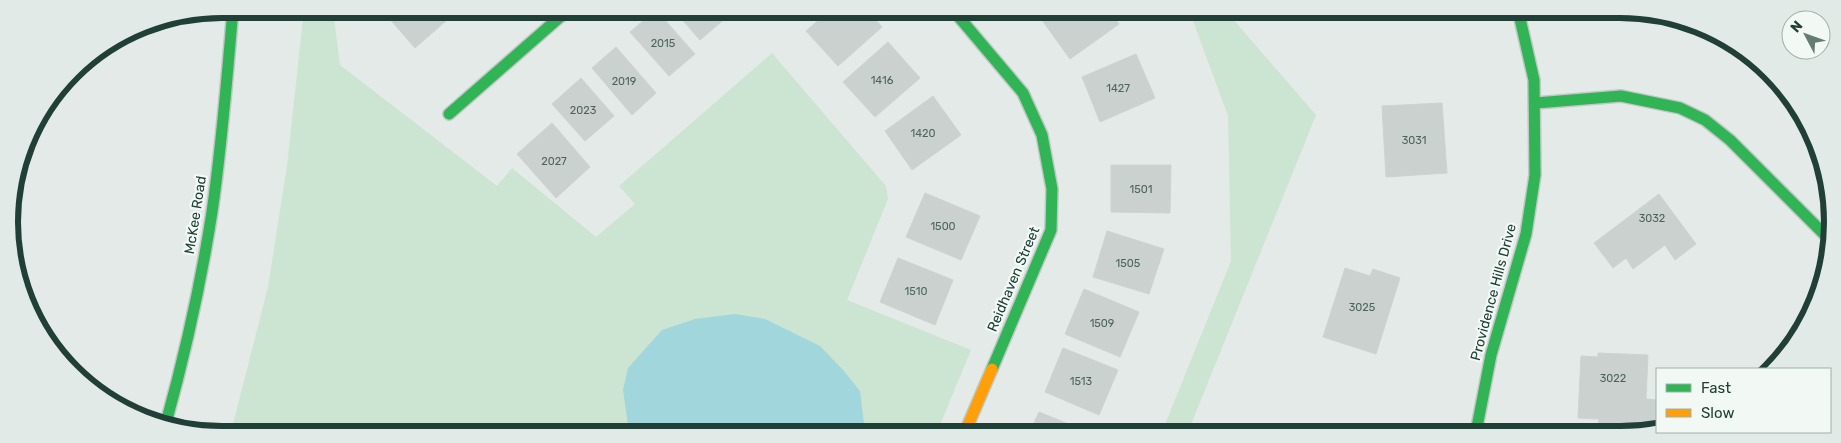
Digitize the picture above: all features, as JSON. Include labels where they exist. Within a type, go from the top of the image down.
[{"type":"street","name":"McKee Road","points":[[167,418],[184,356],[212,213],[224,115],[232,18]]},
{"type":"street","points":[[449,114],[559,18]]},
{"type":"street","name":"Reidhaven Street","points":[[960,18],[1023,92],[1042,135],[1052,189],[1052,230],[968,426]]},
{"type":"street","name":"Providence Hills Drive","points":[[1477,426],[1490,355],[1526,234],[1535,175],[1536,103],[1534,80],[1520,18]]},
{"type":"street","points":[[1536,103],[1621,96],[1680,108],[1705,120],[1730,140],[1823,233]]},
{"type":"green space","points":[[303,18],[334,18],[340,65],[497,186],[512,168],[596,237],[635,204],[619,186],[772,53],[886,186],[888,199],[847,300],[971,350],[939,426],[233,426],[268,287],[287,166]]},
{"type":"green space","points":[[1192,18],[1232,18],[1316,115],[1190,426],[1164,426],[1231,261],[1228,116]]},
{"type":"water","points":[[735,314],[765,319],[820,346],[860,391],[864,426],[628,426],[623,390],[628,368],[662,330],[695,319]]},
{"type":"building","points":[[389,18],[445,18],[447,20],[415,48]]},
{"type":"building","points":[[647,18],[663,18],[695,54],[669,76],[630,32]]},
{"type":"building","points":[[681,18],[726,18],[700,40]]},
{"type":"building","points":[[821,18],[874,18],[882,27],[838,66],[806,31]]},
{"type":"building","points":[[1045,18],[1114,18],[1119,24],[1070,59],[1042,20]]},
{"type":"building","points":[[888,42],[920,78],[875,117],[843,82]]},
{"type":"building","points":[[616,47],[656,93],[632,115],[592,68]]},
{"type":"building","points":[[1136,54],[1155,98],[1100,122],[1082,77]]},
{"type":"building","points":[[581,78],[614,116],[585,141],[552,104]]},
{"type":"building","points":[[933,96],[961,135],[912,170],[885,131]]},
{"type":"building","points":[[1442,103],[1447,173],[1386,177],[1382,106]]},
{"type":"building","points":[[552,123],[590,167],[556,198],[517,154]]},
{"type":"building","points":[[1111,165],[1171,165],[1170,213],[1111,212]]},
{"type":"building","points":[[925,193],[980,216],[961,260],[906,237]]},
{"type":"building","points":[[1659,194],[1696,244],[1675,260],[1665,245],[1633,269],[1626,258],[1613,268],[1594,243]]},
{"type":"building","points":[[1107,231],[1164,249],[1149,294],[1093,277]]},
{"type":"building","points":[[898,258],[953,280],[935,325],[880,302]]},
{"type":"building","points":[[1345,268],[1370,276],[1373,269],[1400,278],[1376,354],[1323,337]]},
{"type":"building","points":[[1084,289],[1139,312],[1120,357],[1065,334]]},
{"type":"building","points":[[1063,348],[1118,370],[1099,415],[1045,392]]},
{"type":"building","points":[[1598,353],[1648,355],[1646,399],[1656,400],[1656,422],[1598,426],[1599,419],[1578,418],[1581,356],[1598,357]]},
{"type":"building","points":[[1039,412],[1073,426],[1033,426]]},
{"type":"traffic: fast","points":[[167,418],[192,318],[212,212],[232,18]]},
{"type":"traffic: fast","points":[[449,114],[559,18]]},
{"type":"traffic: fast","points":[[960,18],[1023,93],[1042,135],[1052,189],[1051,230],[992,369]]},
{"type":"traffic: fast","points":[[1477,426],[1491,355],[1526,234],[1535,175],[1534,80],[1520,18]]},
{"type":"traffic: fast","points":[[1536,103],[1621,96],[1680,108],[1705,120],[1730,140],[1823,233]]},
{"type":"traffic: slow","points":[[968,426],[992,369]]}]
